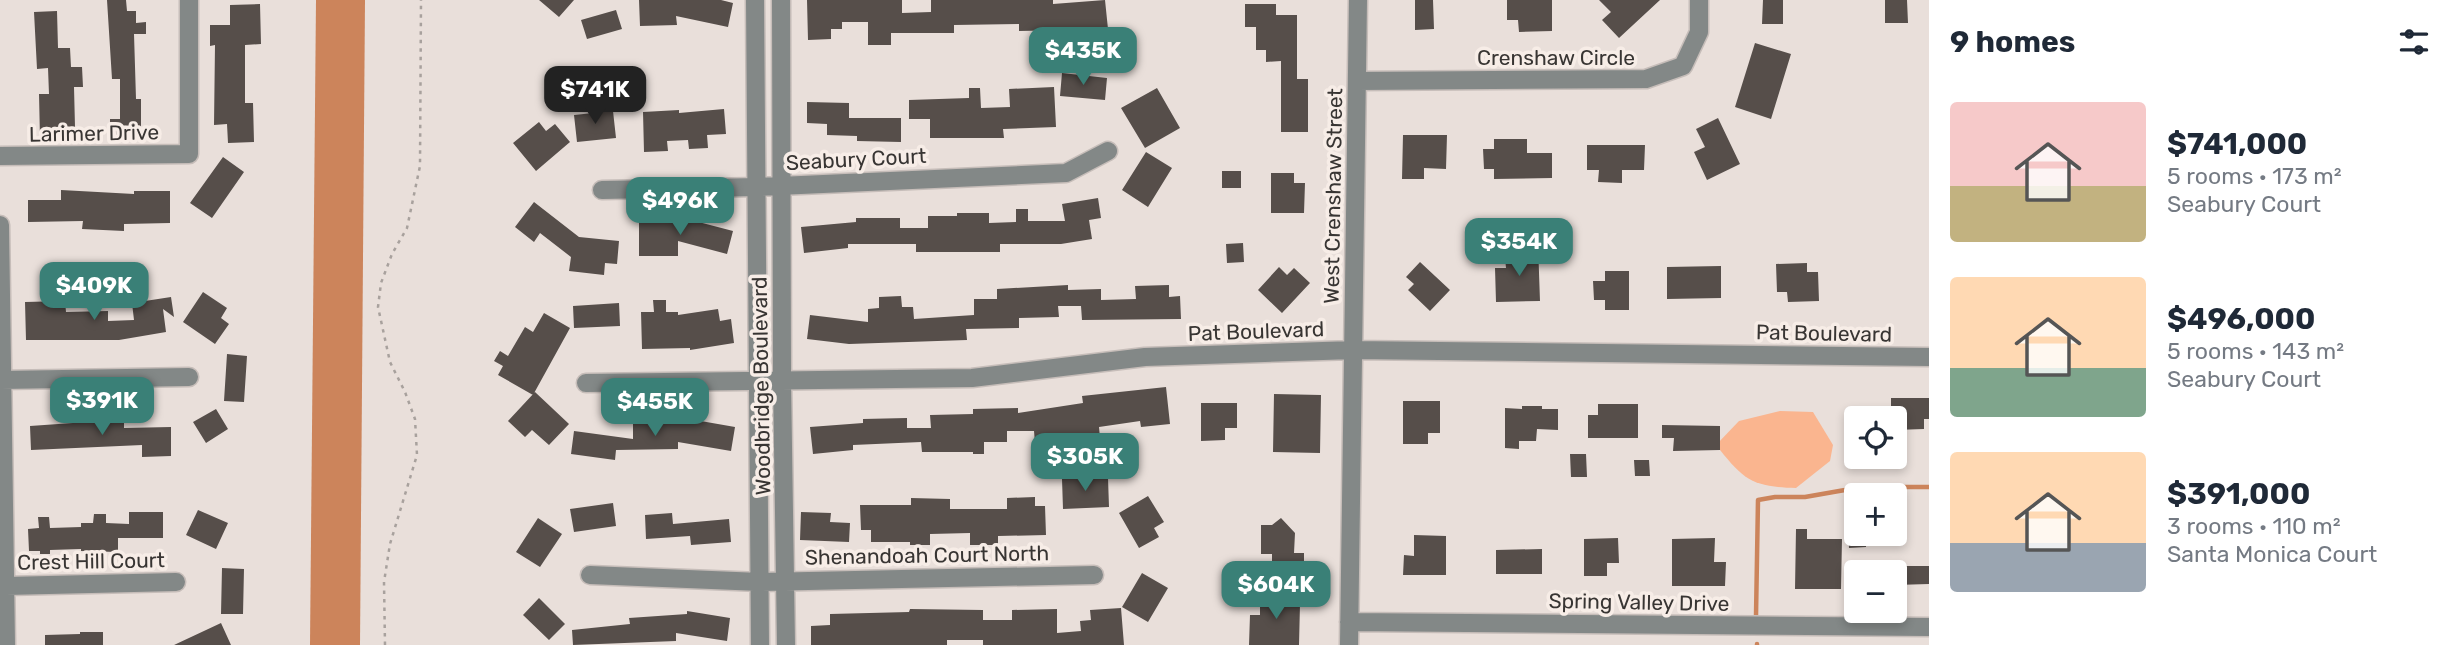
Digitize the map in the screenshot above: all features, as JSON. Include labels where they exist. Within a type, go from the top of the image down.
[{"type":"street","name":"Larimer Drive","points":[[0,156],[189,154],[189,0]]},
{"type":"street","name":"Woodbridge Boulevard","points":[[755,0],[760,645]]},
{"type":"street","name":"Woodbridge Boulevard","points":[[781,0],[786,645]]},
{"type":"street","name":"West Crenshaw Street","points":[[1349,645],[1358,0]]},
{"type":"street","name":"Crenshaw Circle","points":[[1357,81],[1646,79],[1683,66],[1699,32],[1699,0]]},
{"type":"street","name":"Seabury Court","points":[[602,190],[757,187],[1066,173],[1108,151]]},
{"type":"street","points":[[0,225],[6,645]]},
{"type":"street","name":"Pat Boulevard","points":[[586,383],[972,378],[1145,357],[1353,350],[1929,357]]},
{"type":"street","points":[[1,380],[189,377]]},
{"type":"street","name":"Shenandoah Court North","points":[[590,575],[760,582],[1094,575]]},
{"type":"street","name":"Crest Hill Court","points":[[6,586],[176,582]]},
{"type":"street","name":"Spring Valley Drive","points":[[1349,622],[1929,627]]},
{"type":"path","points":[[385,645],[384,582],[390,544],[417,455],[415,419],[390,362],[378,307],[381,283],[392,254],[407,228],[420,166],[421,0]]},
{"type":"shaded area","points":[[316,0],[365,0],[360,645],[310,645]]},
{"type":"shaded area","points":[[1780,411],[1813,412],[1833,445],[1830,461],[1796,488],[1768,486],[1749,479],[1716,445],[1739,421]]},
{"type":"building","points":[[107,0],[126,0],[127,11],[136,11],[136,23],[146,22],[146,34],[134,34],[136,99],[141,99],[141,138],[110,139],[110,119],[120,119],[120,79],[112,79]]},
{"type":"building","points":[[539,0],[574,0],[559,17]]},
{"type":"building","points":[[639,0],[721,0],[733,3],[728,27],[676,16],[677,25],[640,26]]},
{"type":"building","points":[[807,0],[902,0],[902,13],[931,12],[931,0],[1053,0],[1053,4],[1105,0],[1108,29],[1098,30],[1099,39],[1071,42],[1070,30],[1019,31],[1019,24],[954,25],[954,33],[891,33],[891,45],[868,45],[868,22],[842,22],[842,29],[831,29],[831,39],[808,40]]},
{"type":"building","points":[[1415,0],[1433,0],[1434,29],[1415,30]]},
{"type":"building","points":[[1507,0],[1552,0],[1552,31],[1519,32],[1518,20],[1507,20]]},
{"type":"building","points":[[1599,0],[1660,0],[1619,38],[1602,20],[1611,12]]},
{"type":"building","points":[[1763,0],[1783,0],[1783,24],[1762,24]]},
{"type":"building","points":[[1885,0],[1907,0],[1908,23],[1885,23]]},
{"type":"building","points":[[260,4],[261,44],[245,45],[245,103],[253,103],[254,142],[228,143],[227,124],[214,125],[215,45],[210,46],[210,25],[230,25],[230,5]]},
{"type":"building","points":[[1245,4],[1276,4],[1276,15],[1297,15],[1297,79],[1308,79],[1308,132],[1281,132],[1281,61],[1266,62],[1266,50],[1256,50],[1256,27],[1245,27]]},
{"type":"building","points":[[616,10],[622,29],[587,39],[581,20]]},
{"type":"building","points":[[57,11],[58,48],[70,48],[71,67],[82,67],[83,87],[74,87],[75,127],[63,127],[64,138],[40,139],[39,94],[49,94],[48,68],[37,69],[34,12]]},
{"type":"building","points":[[1755,43],[1791,54],[1771,119],[1735,107]]},
{"type":"building","points":[[1062,73],[1107,78],[1105,100],[1060,96]]},
{"type":"building","points":[[1054,87],[1056,127],[1003,129],[1004,138],[930,138],[930,119],[909,119],[909,100],[969,98],[969,88],[980,88],[981,108],[1010,107],[1009,89]]},
{"type":"building","points":[[1157,88],[1180,128],[1145,148],[1121,108]]},
{"type":"building","points":[[807,102],[849,103],[849,118],[901,118],[901,142],[857,141],[857,136],[827,135],[827,124],[807,123]]},
{"type":"building","points":[[724,109],[726,134],[707,135],[708,148],[689,149],[688,140],[667,141],[668,151],[644,152],[643,112],[679,110],[679,113]]},
{"type":"building","points":[[613,111],[616,138],[577,142],[574,115]]},
{"type":"building","points":[[1718,118],[1740,164],[1707,180],[1694,152],[1705,147],[1696,129]]},
{"type":"building","points":[[539,122],[546,131],[555,124],[570,142],[536,171],[513,143]]},
{"type":"building","points":[[1403,135],[1447,135],[1446,169],[1424,168],[1424,179],[1402,179]]},
{"type":"building","points":[[1494,139],[1527,139],[1527,153],[1552,153],[1552,178],[1494,179],[1494,169],[1484,169],[1483,149],[1494,149]]},
{"type":"building","points":[[1587,145],[1645,145],[1644,170],[1622,170],[1622,183],[1598,182],[1599,170],[1587,170]]},
{"type":"building","points":[[1146,152],[1172,168],[1148,207],[1122,190]]},
{"type":"building","points":[[223,157],[244,172],[212,218],[190,203]]},
{"type":"building","points":[[1222,171],[1241,171],[1241,188],[1222,188]]},
{"type":"building","points":[[1271,173],[1294,173],[1294,183],[1305,183],[1304,213],[1271,213]]},
{"type":"building","points":[[61,190],[134,194],[134,191],[170,191],[170,223],[124,224],[124,231],[82,229],[83,221],[28,222],[28,200],[61,200]]},
{"type":"building","points":[[1098,198],[1101,218],[1089,220],[1092,239],[1061,244],[1000,244],[1000,252],[916,252],[916,244],[848,244],[848,248],[804,253],[801,227],[856,222],[856,218],[900,218],[900,228],[928,228],[928,216],[957,216],[957,213],[989,213],[989,223],[1016,222],[1016,209],[1028,209],[1028,221],[1065,221],[1062,204]]},
{"type":"building","points":[[534,202],[579,237],[619,241],[617,264],[605,263],[604,275],[569,271],[571,257],[540,233],[534,242],[515,227]]},
{"type":"building","points":[[639,219],[687,219],[733,231],[727,254],[678,241],[678,256],[639,256]]},
{"type":"building","points":[[1243,243],[1244,262],[1227,263],[1226,244]]},
{"type":"building","points":[[1538,244],[1540,301],[1496,302],[1495,268],[1506,268],[1505,257],[1528,256],[1527,245]]},
{"type":"building","points":[[1420,262],[1450,290],[1430,311],[1408,290],[1414,284],[1406,277]]},
{"type":"building","points":[[1807,263],[1807,272],[1818,272],[1819,301],[1788,302],[1787,292],[1777,292],[1776,264]]},
{"type":"building","points":[[1721,266],[1721,298],[1667,299],[1667,267]]},
{"type":"building","points":[[1279,267],[1287,275],[1294,268],[1310,283],[1282,313],[1258,290]]},
{"type":"building","points":[[1605,271],[1629,271],[1629,310],[1605,310],[1605,300],[1594,300],[1593,281],[1605,281]]},
{"type":"building","points":[[1068,285],[1068,290],[1101,289],[1101,300],[1136,299],[1135,286],[1169,285],[1169,297],[1180,296],[1181,319],[1082,320],[1081,306],[1058,306],[1059,317],[1019,318],[1019,328],[966,329],[967,340],[849,344],[807,339],[810,315],[868,322],[868,309],[879,308],[879,297],[901,296],[902,307],[913,307],[914,319],[974,315],[974,299],[997,299],[997,289]]},
{"type":"building","points":[[203,292],[227,308],[221,318],[229,324],[215,344],[183,322]]},
{"type":"building","points":[[171,297],[174,317],[163,309],[166,332],[119,340],[26,340],[25,302],[65,301],[66,312],[108,311],[108,321],[134,320],[132,303]]},
{"type":"building","points":[[653,300],[666,300],[666,312],[678,312],[678,315],[718,309],[720,321],[731,319],[734,343],[690,350],[642,349],[641,312],[654,312]]},
{"type":"building","points":[[619,303],[620,326],[574,328],[573,306]]},
{"type":"building","points":[[544,313],[570,328],[533,395],[498,375],[503,366],[494,361],[500,351],[508,356],[525,327],[533,332]]},
{"type":"building","points":[[227,354],[247,356],[244,402],[224,401]]},
{"type":"building","points":[[1166,387],[1170,424],[1141,427],[1140,421],[1099,427],[1100,438],[1089,440],[1088,435],[1035,443],[1034,431],[1007,431],[1007,442],[984,442],[984,454],[922,452],[921,442],[853,445],[853,450],[813,454],[810,427],[863,423],[863,419],[907,418],[907,428],[931,428],[930,415],[973,414],[973,409],[1018,408],[1018,413],[1083,403],[1082,396]]},
{"type":"building","points":[[535,392],[569,424],[549,445],[532,430],[525,437],[508,421]]},
{"type":"building","points":[[1274,394],[1321,395],[1320,453],[1273,452]]},
{"type":"building","points":[[1891,398],[1929,398],[1929,419],[1924,419],[1924,429],[1907,430],[1907,406],[1891,406]]},
{"type":"building","points":[[1403,401],[1440,401],[1440,433],[1428,433],[1428,444],[1403,444]]},
{"type":"building","points":[[1201,403],[1237,403],[1237,428],[1225,428],[1225,440],[1201,441]]},
{"type":"building","points":[[1598,404],[1638,404],[1638,438],[1588,438],[1588,415],[1598,415]]},
{"type":"building","points":[[1522,406],[1558,409],[1558,430],[1537,429],[1536,441],[1519,441],[1519,449],[1505,448],[1505,408],[1522,409]]},
{"type":"building","points":[[216,409],[228,429],[206,443],[193,422]]},
{"type":"building","points":[[695,420],[735,427],[731,451],[678,442],[678,449],[616,450],[615,460],[571,454],[574,431],[633,439],[633,421]]},
{"type":"building","points":[[124,422],[124,428],[171,427],[171,456],[142,457],[142,445],[31,450],[30,426]]},
{"type":"building","points":[[1662,425],[1720,426],[1720,450],[1673,451],[1674,438],[1662,438]]},
{"type":"building","points":[[1570,454],[1586,454],[1587,477],[1571,477]]},
{"type":"building","points":[[1634,460],[1649,460],[1650,476],[1635,476]]},
{"type":"building","points":[[1108,478],[1109,507],[1063,509],[1062,479]]},
{"type":"building","points":[[1148,496],[1164,522],[1154,528],[1159,537],[1139,548],[1119,513]]},
{"type":"building","points":[[1035,497],[1035,506],[1045,506],[1046,535],[998,536],[998,545],[970,545],[970,533],[930,534],[930,545],[871,542],[871,530],[861,530],[860,505],[911,505],[911,498],[950,499],[950,509],[1007,509],[1007,498]]},
{"type":"building","points":[[613,503],[616,526],[574,532],[570,509]]},
{"type":"building","points":[[198,510],[228,523],[216,549],[186,535]]},
{"type":"building","points":[[129,512],[163,512],[163,538],[118,538],[118,552],[81,549],[50,550],[50,554],[40,554],[40,551],[29,551],[28,529],[39,528],[38,517],[49,517],[50,528],[81,527],[81,523],[93,523],[94,514],[106,514],[106,523],[129,524]]},
{"type":"building","points":[[801,512],[831,513],[830,522],[850,523],[849,542],[800,540]]},
{"type":"building","points":[[672,513],[673,524],[729,519],[731,542],[691,545],[690,536],[646,539],[645,515]]},
{"type":"building","points":[[538,518],[562,534],[540,567],[516,552]]},
{"type":"building","points":[[1281,518],[1295,533],[1294,553],[1304,553],[1304,564],[1272,564],[1272,554],[1261,554],[1261,525],[1272,525]]},
{"type":"building","points":[[1796,529],[1807,529],[1807,539],[1842,539],[1841,589],[1795,589]]},
{"type":"building","points":[[1414,535],[1446,536],[1446,575],[1403,575],[1404,555],[1414,556]]},
{"type":"building","points":[[1618,538],[1619,563],[1607,563],[1607,576],[1584,576],[1584,539]]},
{"type":"building","points":[[1715,538],[1714,562],[1726,562],[1725,586],[1672,586],[1672,539]]},
{"type":"building","points":[[1542,549],[1542,574],[1496,574],[1496,550]]},
{"type":"building","points":[[1907,566],[1929,566],[1929,584],[1907,585]]},
{"type":"building","points":[[222,568],[244,569],[243,614],[221,614]]},
{"type":"building","points":[[1142,573],[1168,588],[1148,622],[1122,607]]},
{"type":"building","points":[[1260,592],[1290,592],[1290,604],[1300,604],[1299,645],[1249,645],[1250,615],[1260,615]]},
{"type":"building","points":[[539,598],[565,624],[549,640],[523,615]]},
{"type":"building","points":[[1121,608],[1124,645],[983,645],[983,640],[947,640],[947,645],[811,645],[811,626],[830,625],[830,614],[909,612],[910,609],[983,610],[983,620],[1012,620],[1012,610],[1057,609],[1057,633],[1081,631],[1080,621],[1091,620],[1090,610]]},
{"type":"building","points":[[687,611],[730,618],[727,641],[676,633],[676,641],[573,645],[572,630],[630,624],[629,618],[687,614]]},
{"type":"building","points":[[221,623],[231,645],[174,645]]},
{"type":"building","points":[[103,632],[103,645],[45,645],[45,635]]},
{"type":"waterway","points":[[1756,616],[1758,500],[1805,497],[1862,487],[1929,487]]}]
